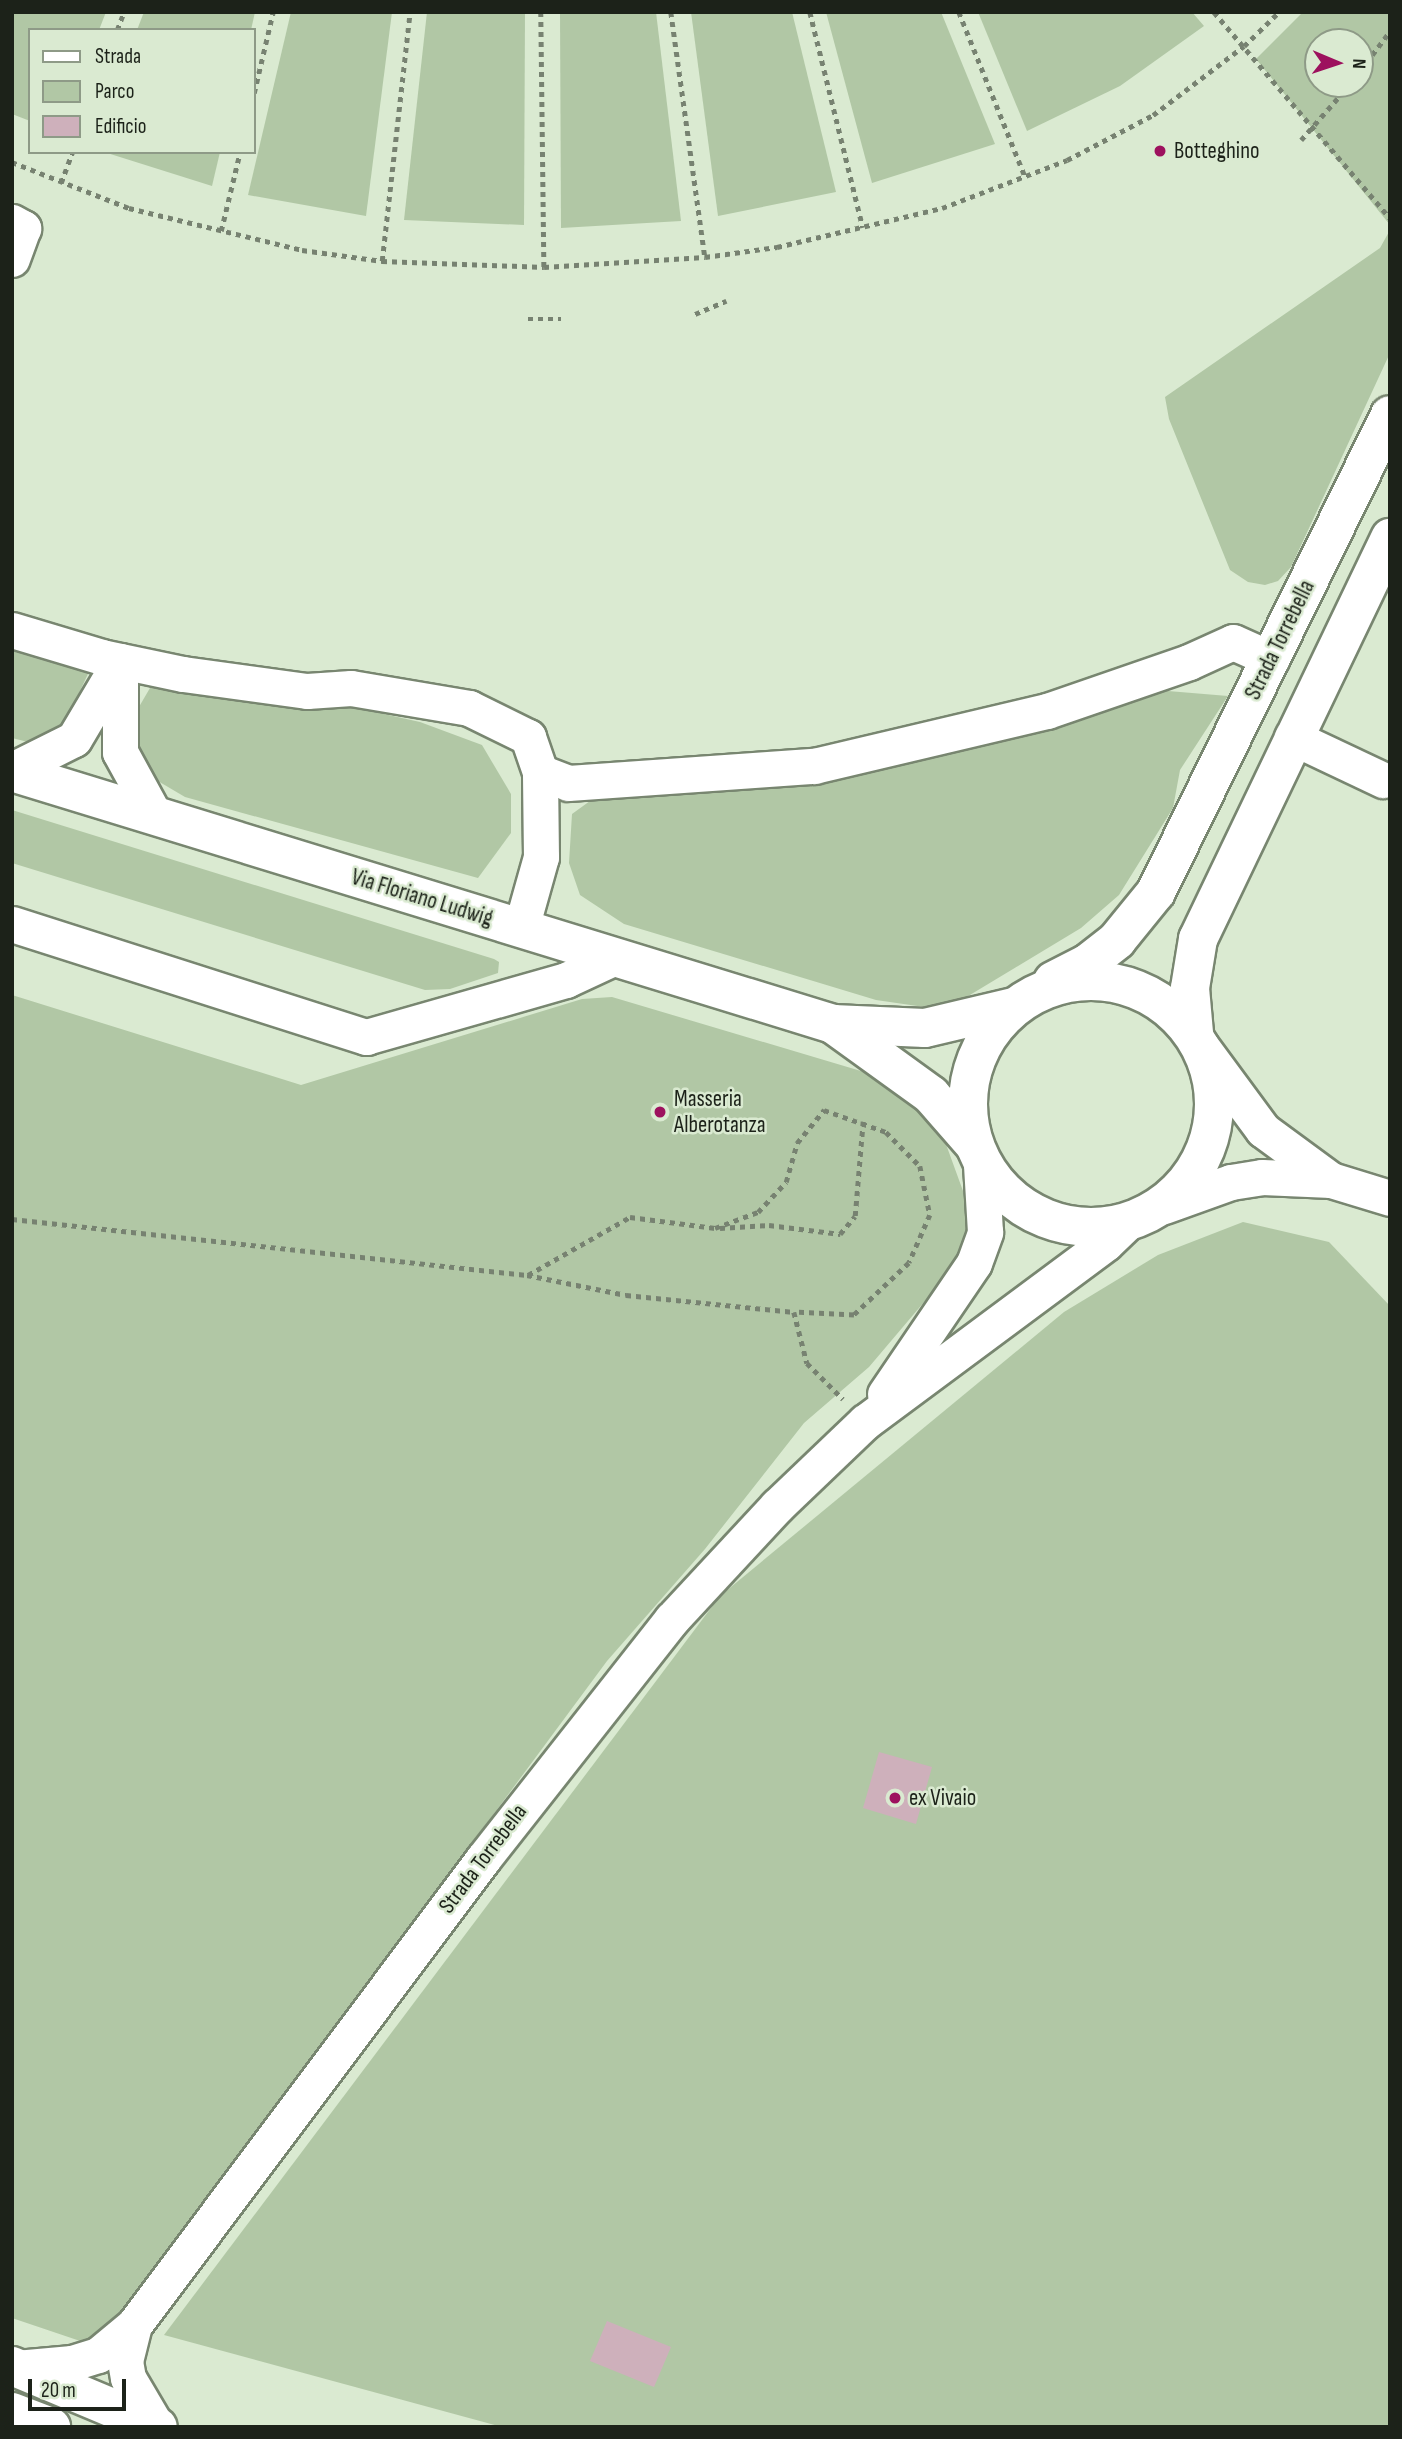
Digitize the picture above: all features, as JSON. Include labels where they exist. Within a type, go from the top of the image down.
[{"type":"main road","name":"Strada Torrebella","points":[[1024,998],[1088,963],[1141,916],[1171,864],[1390,415]]},
{"type":"main road","points":[[832,1024],[931,1095],[1021,1204],[1053,1221],[1093,1227],[1127,1223],[1164,1206],[1189,1180],[1207,1149],[1215,1108],[1197,1040],[1190,988],[1199,939],[1219,888],[1390,538]]},
{"type":"main road","name":"Via Floriano Ludwig","points":[[12,771],[832,1024]]},
{"type":"main road","points":[[832,1024],[925,1028],[1066,983],[1103,982],[1136,989],[1167,1007],[1197,1040]]},
{"type":"main road","points":[[977,1154],[968,1107],[973,1070],[990,1034],[1024,998]]},
{"type":"main road","points":[[14,2367],[158,2427]]},
{"type":"street","points":[[12,222],[23,228],[12,259]]},
{"type":"street","points":[[12,630],[120,661],[307,691],[351,688],[469,708],[528,737],[540,772],[541,857],[521,928]]},
{"type":"street","points":[[540,772],[568,783],[814,766],[1047,711],[1189,662],[1233,642],[1271,659]]},
{"type":"street","points":[[12,771],[74,738],[92,715],[120,661]]},
{"type":"street","points":[[120,661],[120,752],[155,816]]},
{"type":"street","points":[[1292,737],[1383,780]]},
{"type":"street","points":[[12,924],[366,1037],[566,980],[615,957]]},
{"type":"street","points":[[1197,1040],[1263,1130],[1331,1180]]},
{"type":"street","points":[[865,1422],[974,1263],[985,1232],[977,1154]]},
{"type":"street","points":[[1164,1206],[1231,1182],[1262,1177],[1331,1180],[1390,1198]]},
{"type":"street","points":[[865,1422],[1105,1244],[1127,1223]]},
{"type":"street","name":"Strada Torrebella","points":[[134,2325],[606,1700],[672,1619],[777,1506],[865,1422]]},
{"type":"street","points":[[14,2367],[72,2363],[98,2355],[134,2325]]},
{"type":"street","points":[[134,2325],[125,2361],[128,2378],[158,2427]]},
{"type":"path","points":[[256,84],[272,12]]},
{"type":"path","points":[[382,261],[411,12]]},
{"type":"path","points":[[541,12],[544,267]]},
{"type":"path","points":[[671,12],[705,257]]},
{"type":"path","points":[[810,12],[863,228]]},
{"type":"path","points":[[959,12],[1025,176]]},
{"type":"path","points":[[1214,12],[1390,218]]},
{"type":"path","points":[[12,162],[129,208],[302,250],[382,261],[544,267],[705,257],[863,228],[942,208],[1067,160],[1153,115],[1244,46],[1279,12]]},
{"type":"path","points":[[1374,52],[1390,31]]},
{"type":"path","points":[[1301,140],[1311,124],[1336,98]]},
{"type":"path","points":[[61,183],[71,154]]},
{"type":"path","points":[[222,231],[240,154]]},
{"type":"path","points":[[695,314],[726,300]]},
{"type":"path","points":[[528,319],[561,318]]},
{"type":"path","points":[[12,1219],[527,1275],[626,1295],[794,1312],[854,1315],[909,1263],[930,1215],[920,1166],[886,1132],[863,1121],[824,1110],[797,1143],[786,1181],[758,1212],[715,1228]]},
{"type":"path","points":[[527,1275],[630,1217],[715,1228],[769,1225],[840,1234],[855,1216],[863,1121]]},
{"type":"path","points":[[794,1312],[807,1363],[865,1422]]},
{"type":"green space","points":[[12,12],[106,12],[100,28],[28,28],[28,120],[12,114]]},
{"type":"green space","points":[[144,12],[255,12],[251,28],[138,28]]},
{"type":"green space","points":[[291,12],[392,12],[366,216],[248,195]]},
{"type":"green space","points":[[427,12],[525,12],[524,225],[404,220]]},
{"type":"green space","points":[[560,12],[656,12],[681,221],[561,228]]},
{"type":"green space","points":[[691,12],[792,12],[836,192],[718,216]]},
{"type":"green space","points":[[826,12],[941,12],[995,144],[872,183]]},
{"type":"green space","points":[[978,12],[1192,12],[1204,26],[1120,86],[1027,131]]},
{"type":"green space","points":[[1303,12],[1390,12],[1390,225],[1256,59]]},
{"type":"green space","points":[[110,154],[220,154],[212,186]]},
{"type":"green space","points":[[1390,230],[1390,353],[1291,567],[1278,581],[1265,585],[1248,582],[1230,570],[1169,419],[1165,397],[1380,248]]},
{"type":"green space","points":[[12,641],[93,663],[61,732],[40,745],[12,738]]},
{"type":"green space","points":[[165,679],[375,712],[420,722],[482,745],[511,794],[511,833],[478,878],[185,797],[146,774],[135,751],[136,712],[150,688]]},
{"type":"green space","points":[[1156,690],[1228,696],[1180,770],[1173,808],[1119,895],[1081,928],[945,1010],[876,1000],[624,924],[580,895],[569,863],[572,814],[601,793]]},
{"type":"green space","points":[[12,810],[494,959],[499,962],[498,973],[450,989],[425,990],[12,863]]},
{"type":"green space","points":[[12,995],[301,1085],[582,999],[612,997],[891,1080],[943,1136],[971,1213],[958,1262],[869,1367],[804,1423],[705,1549],[607,1661],[111,2331],[92,2345],[12,2318]]},
{"type":"green space","points":[[1243,1222],[1329,1242],[1390,1306],[1390,2427],[502,2427],[164,2335],[720,1596],[1064,1312],[1158,1255]]},
{"type":"building","name":"ex Vivaio","points":[[879,1752],[932,1767],[916,1824],[863,1808]]},
{"type":"building","points":[[607,2321],[671,2347],[654,2387],[590,2361]]},
{"type":"place","name":"Botteghino","points":[[1160,151]]},
{"type":"place","name":"Masseria Alberotanza","points":[[660,1112]]},
{"type":"place","name":"ex Vivaio","points":[[895,1798]]}]
